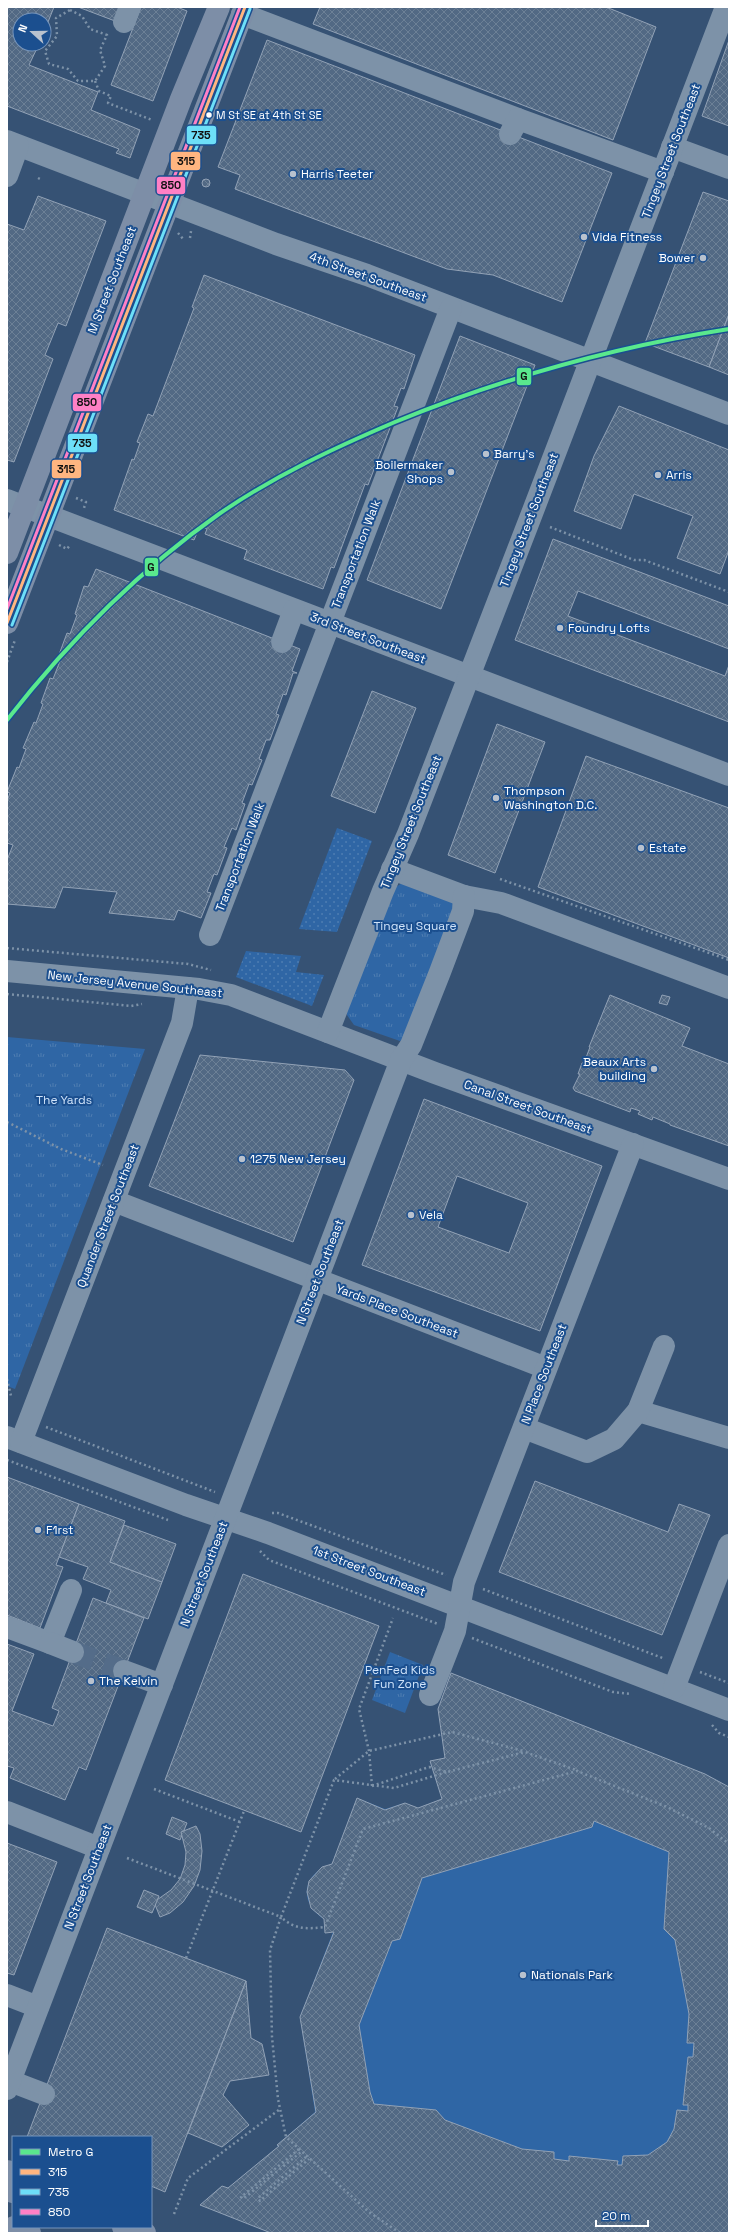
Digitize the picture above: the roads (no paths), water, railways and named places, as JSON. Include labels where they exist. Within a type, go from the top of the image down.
[{"type":"main road","name":"M Street Southeast","points":[[7,553],[16,504],[145,194],[219,7]]},
{"type":"main road","points":[[7,623],[244,10]]},
{"type":"main road","points":[[128,2228],[145,2233]]},
{"type":"main road","points":[[144,2228],[154,2233]]},
{"type":"street","points":[[244,10],[514,126],[663,172]]},
{"type":"street","name":"Tingey Street Southeast","points":[[328,1032],[469,676],[591,361],[721,14]]},
{"type":"street","name":"4th Street Southeast","points":[[13,144],[170,202],[276,244],[367,275],[729,414]]},
{"type":"street","points":[[7,176],[13,144]]},
{"type":"street","points":[[672,147],[729,168]]},
{"type":"street","name":"Transportation Walk","points":[[210,935],[451,308]]},
{"type":"street","name":"3rd Street Southeast","points":[[16,504],[729,775]]},
{"type":"street","points":[[282,642],[294,610]]},
{"type":"street","points":[[392,869],[464,896],[501,903],[729,988]]},
{"type":"street","name":"N Street Southeast","points":[[8,2085],[401,1060],[412,1046],[463,912],[464,896]]},
{"type":"street","name":"New Jersey Avenue Southeast","points":[[7,971],[188,988],[231,995],[328,1032]]},
{"type":"street","name":"Quander Street Southeast","points":[[14,1439],[114,1201],[182,1023],[188,988]]},
{"type":"street","name":"Canal Street Southeast","points":[[328,1032],[729,1180]]},
{"type":"street","name":"N Place Southeast","points":[[430,1695],[455,1631],[464,1582],[633,1144]]},
{"type":"street","name":"Yards Place Southeast","points":[[114,1201],[546,1368]]},
{"type":"street","points":[[524,1428],[587,1452],[614,1439],[638,1411],[664,1346]]},
{"type":"street","points":[[638,1411],[729,1438]]},
{"type":"street","name":"1st Street Southeast","points":[[14,1439],[225,1518],[268,1532],[729,1710]]},
{"type":"street","points":[[674,1688],[729,1545]]},
{"type":"street","points":[[50,1643],[71,1590]]},
{"type":"street","points":[[7,1627],[73,1652]]},
{"type":"street","points":[[124,1671],[162,1685]]},
{"type":"street","points":[[7,1812],[100,1848]]},
{"type":"street","points":[[7,1995],[38,2007]]},
{"type":"street","points":[[8,2085],[44,2094]]},
{"type":"tunnel","points":[[73,1652],[124,1671]]},
{"type":"metro line","name":"G","points":[[7,720],[54,663],[106,609],[160,559],[219,514],[261,487],[283,475],[395,422],[477,391],[601,355],[686,336],[729,329]]},
{"type":"place","name":"M St SE at 4th St SE","points":[[209,115]]},
{"type":"place","name":"Harris Teeter","points":[[293,174]]},
{"type":"place","name":"Vida Fitness","points":[[584,237]]},
{"type":"place","name":"Bower","points":[[703,258]]},
{"type":"place","name":"Barry's","points":[[486,454]]},
{"type":"place","name":"Boilermaker Shops","points":[[451,472]]},
{"type":"place","name":"Arris","points":[[658,475]]},
{"type":"place","name":"Foundry Lofts","points":[[560,628]]},
{"type":"place","name":"Thompson Washington D.C.","points":[[496,798]]},
{"type":"place","name":"Estate","points":[[641,848]]},
{"type":"place","name":"Beaux Arts building","points":[[654,1069]]},
{"type":"place","name":"1275 New Jersey","points":[[242,1159]]},
{"type":"place","name":"Vela","points":[[411,1215]]},
{"type":"place","name":"F1rst","points":[[38,1530]]},
{"type":"place","name":"The Kelvin","points":[[91,1681]]},
{"type":"place","name":"Nationals Park","points":[[523,1975]]},
{"type":"park label","name":"Tingey Square","points":[[415,926]]},
{"type":"park label","name":"The Yards","points":[[64,1100]]},
{"type":"park label","name":"PenFed Kids Fun Zone","points":[[400,1677]]}]
